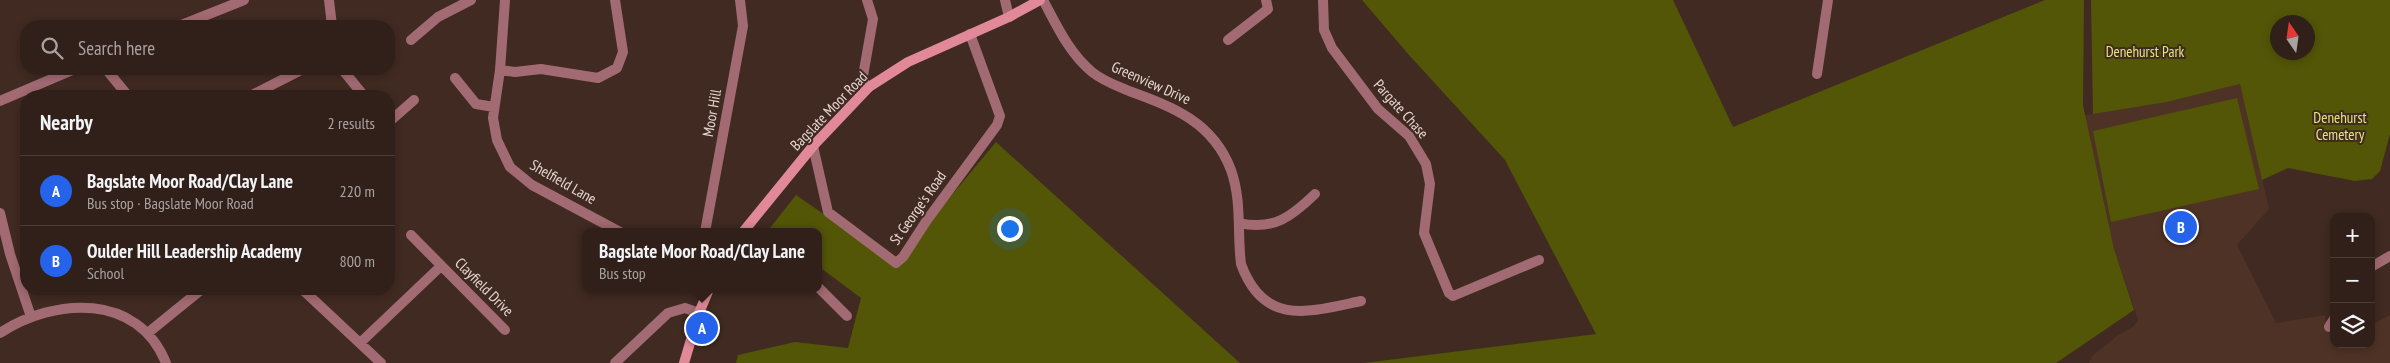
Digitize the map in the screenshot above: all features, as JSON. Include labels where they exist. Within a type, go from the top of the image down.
[{"type":"street","points":[[194,20],[244,0]]},
{"type":"street","points":[[329,0],[331,20]]},
{"type":"street","points":[[411,40],[438,17],[471,0]]},
{"type":"street","name":"Shelfield Lane","points":[[505,0],[500,70],[493,118],[497,140],[510,167],[532,185],[613,228]]},
{"type":"street","points":[[500,70],[515,72],[541,69],[598,78],[616,68],[623,52],[615,0]]},
{"type":"street","name":"Moor Hill","points":[[707,228],[743,26],[740,0]]},
{"type":"street","points":[[867,0],[873,20],[863,76],[865,84],[869,87]]},
{"type":"street","points":[[1005,0],[1009,17]]},
{"type":"street","name":"Bagslate Moor Road","points":[[746,228],[813,146],[869,87],[908,62],[1009,17],[1042,0]]},
{"type":"street","name":"Greenview Drive","points":[[1042,0],[1063,38],[1092,72],[1107,82],[1176,109],[1192,118],[1215,142],[1231,169],[1237,194],[1239,252],[1245,275],[1259,296],[1272,306],[1284,311],[1304,312],[1361,301]]},
{"type":"street","name":"Pargate Chase","points":[[1323,0],[1324,30],[1332,48],[1378,110],[1409,136],[1426,164],[1430,184],[1424,233],[1448,293],[1453,296],[1539,260]]},
{"type":"street","points":[[1817,74],[1828,0]]},
{"type":"street","points":[[1228,40],[1267,4]]},
{"type":"street","name":"St George's Road","points":[[813,146],[828,212],[896,263],[903,257],[927,220],[997,126],[1000,116],[970,34]]},
{"type":"street","points":[[24,90],[60,75]]},
{"type":"street","points":[[111,75],[123,90]]},
{"type":"street","points":[[262,90],[290,75]]},
{"type":"street","points":[[347,75],[359,90]]},
{"type":"street","points":[[455,78],[476,104],[494,107]]},
{"type":"street","points":[[0,100],[20,92]]},
{"type":"street","points":[[395,117],[414,100]]},
{"type":"street","points":[[1239,223],[1250,225],[1263,224],[1286,219],[1315,194]]},
{"type":"street","points":[[0,213],[20,284]]},
{"type":"street","name":"Clayfield Drive","points":[[411,235],[506,330]]},
{"type":"street","points":[[2375,265],[2390,256]]},
{"type":"street","name":"Clayfield Drive","points":[[360,343],[441,266]]},
{"type":"street","points":[[822,291],[847,316]]},
{"type":"street","points":[[684,363],[699,313],[707,293]]},
{"type":"street","points":[[24,295],[31,317]]},
{"type":"street","points":[[149,332],[195,295]]},
{"type":"street","points":[[308,295],[381,363]]},
{"type":"street","points":[[0,333],[31,317],[62,307],[96,308],[117,313],[149,332],[166,363]]},
{"type":"street","points":[[615,363],[668,313],[685,308],[699,313]]},
{"type":"shaded area","points":[[2240,84],[2269,209],[2237,245],[2276,323],[2325,315],[2327,331],[2330,333],[2330,348],[2375,348],[2375,323],[2390,315],[2390,363],[2089,363],[2092,356],[2117,336],[2134,326],[2138,320],[2114,249],[2085,115],[2167,102]]},
{"type":"green space","points":[[1362,0],[1673,0],[1733,127],[2045,0],[2084,0],[2083,105],[2114,249],[2134,310],[2056,363],[1364,363],[1596,334],[1505,160],[1409,55]]},
{"type":"green space","name":"Denehurst Park","points":[[2091,0],[2390,0],[2390,134],[2380,171],[2372,179],[2355,181],[2288,168],[2262,180],[2240,84],[2167,102],[2093,114]]},
{"type":"green space","points":[[2237,98],[2259,189],[2111,222],[2093,131]]},
{"type":"green space","points":[[996,142],[1240,363],[736,363],[738,355],[795,342],[848,348],[861,298],[822,269],[822,228],[770,228],[796,195],[899,266],[931,220]]},
{"type":"place","name":"Oulder Hill Leadership Academy","points":[[2181,227]]},
{"type":"place","name":"Bagslate Moor Road/Clay Lane","points":[[702,328]]},
{"type":"park label","name":"Denehurst Cemetery","points":[[2340,126]]}]
